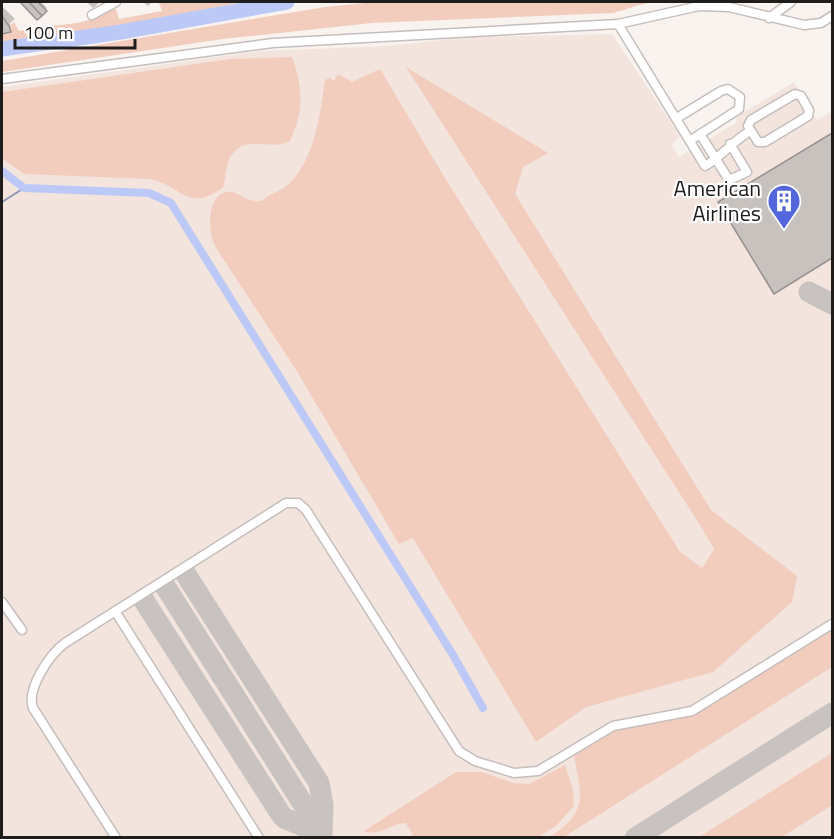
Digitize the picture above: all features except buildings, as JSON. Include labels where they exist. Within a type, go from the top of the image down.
[{"type":"street","points":[[92,15],[116,2]]},
{"type":"street","points":[[769,18],[791,2]]},
{"type":"street","points":[[2,80],[273,43],[618,24],[685,5],[729,8],[812,25],[832,16]]},
{"type":"street","points":[[618,24],[705,166],[715,160],[730,144],[750,131]]},
{"type":"street","points":[[677,118],[721,91],[728,89],[740,97],[739,109],[691,140]]},
{"type":"street","points":[[795,94],[801,96],[809,111],[808,116],[765,142],[758,142],[750,131],[748,126],[751,120],[795,94]]},
{"type":"street","points":[[699,134],[729,180],[747,172],[730,144]]},
{"type":"street","points":[[116,837],[30,701],[38,682],[58,648],[281,506],[298,503],[306,510],[459,751],[476,761],[514,773],[525,774],[538,771],[613,726],[692,711],[832,624]]},
{"type":"street","points":[[2,602],[22,630]]},
{"type":"street","points":[[116,611],[259,837]]},
{"type":"shaded area","points":[[241,2],[172,17],[21,42],[2,43],[2,35],[10,33],[9,26],[14,22],[19,31],[89,20],[116,9],[119,19],[162,11],[159,3]]},
{"type":"shaded area","points":[[375,2],[650,2],[613,13],[372,23],[223,39],[2,72],[2,61],[325,7]]},
{"type":"shaded area","points":[[612,34],[680,136],[672,145],[679,157],[737,122],[735,118],[794,82],[817,120],[832,111],[832,837],[2,837],[2,87],[260,51],[386,46],[468,37]]},
{"type":"shaded area","points":[[292,57],[300,89],[300,110],[290,141],[275,145],[257,144],[241,147],[229,160],[223,188],[211,195],[193,198],[150,179],[24,174],[2,158],[2,92],[230,59]]},
{"type":"shaded area","points":[[406,67],[548,153],[523,167],[515,194],[711,510],[797,576],[792,602],[713,672],[586,707],[536,742],[413,538],[399,544],[295,368],[218,250],[211,231],[210,216],[218,196],[231,192],[247,199],[261,201],[292,181],[312,146],[319,120],[325,80],[330,78],[334,81],[338,74],[352,82],[380,69],[445,178],[680,552],[702,568],[714,549],[700,525]]},
{"type":"shaded area","points":[[832,627],[832,667],[564,837],[548,838],[571,820],[577,811],[580,793],[574,755],[607,731],[695,713]]},
{"type":"shaded area","points":[[832,753],[832,805],[782,837],[699,837]]},
{"type":"shaded area","points":[[565,765],[573,789],[574,806],[556,826],[538,837],[414,837],[406,823],[376,832],[364,831],[456,772],[482,772],[513,783],[529,784]]},
{"type":"waterway","points":[[2,49],[121,32],[287,2]]},
{"type":"waterway","points":[[2,171],[24,188],[149,193],[171,203],[453,655],[483,708]]},
{"type":"waterway","points":[[2,202],[24,188]]},
{"type":"taxiway","points":[[809,292],[832,304]]},
{"type":"taxiway","points":[[143,599],[280,813],[284,818],[322,834],[323,805],[319,783],[185,573]]},
{"type":"taxiway","points":[[165,586],[322,834]]},
{"type":"taxiway","points":[[635,838],[832,713]]},
{"type":"place","name":"American Airlines","points":[[784,230]]}]
